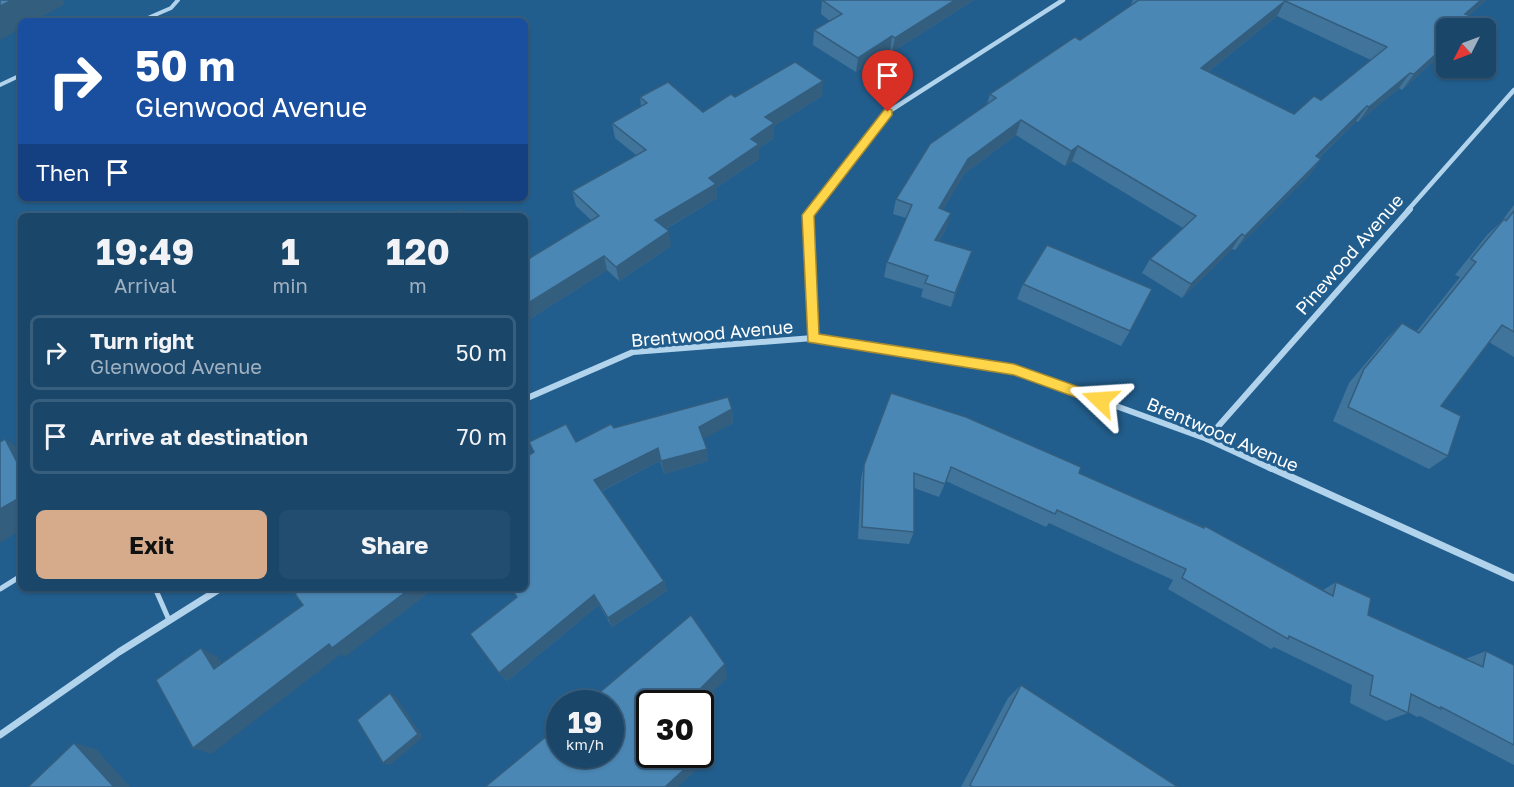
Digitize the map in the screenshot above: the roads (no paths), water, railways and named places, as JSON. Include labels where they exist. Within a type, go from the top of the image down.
[{"type":"street","points":[[813,338],[808,215],[888,112],[1063,0]]},
{"type":"street","name":"Pinewood Avenue","points":[[1207,439],[1514,90]]},
{"type":"street","name":"Brentwood Avenue","points":[[528,398],[633,352],[813,338],[1014,369],[1207,439],[1514,578]]},
{"type":"street","points":[[0,735],[119,652],[216,591]]},
{"type":"lane","points":[[148,18],[171,8],[178,0]]},
{"type":"lane","points":[[0,85],[18,76]]},
{"type":"lane","points":[[0,589],[18,578]]},
{"type":"lane","points":[[156,591],[169,620]]}]
